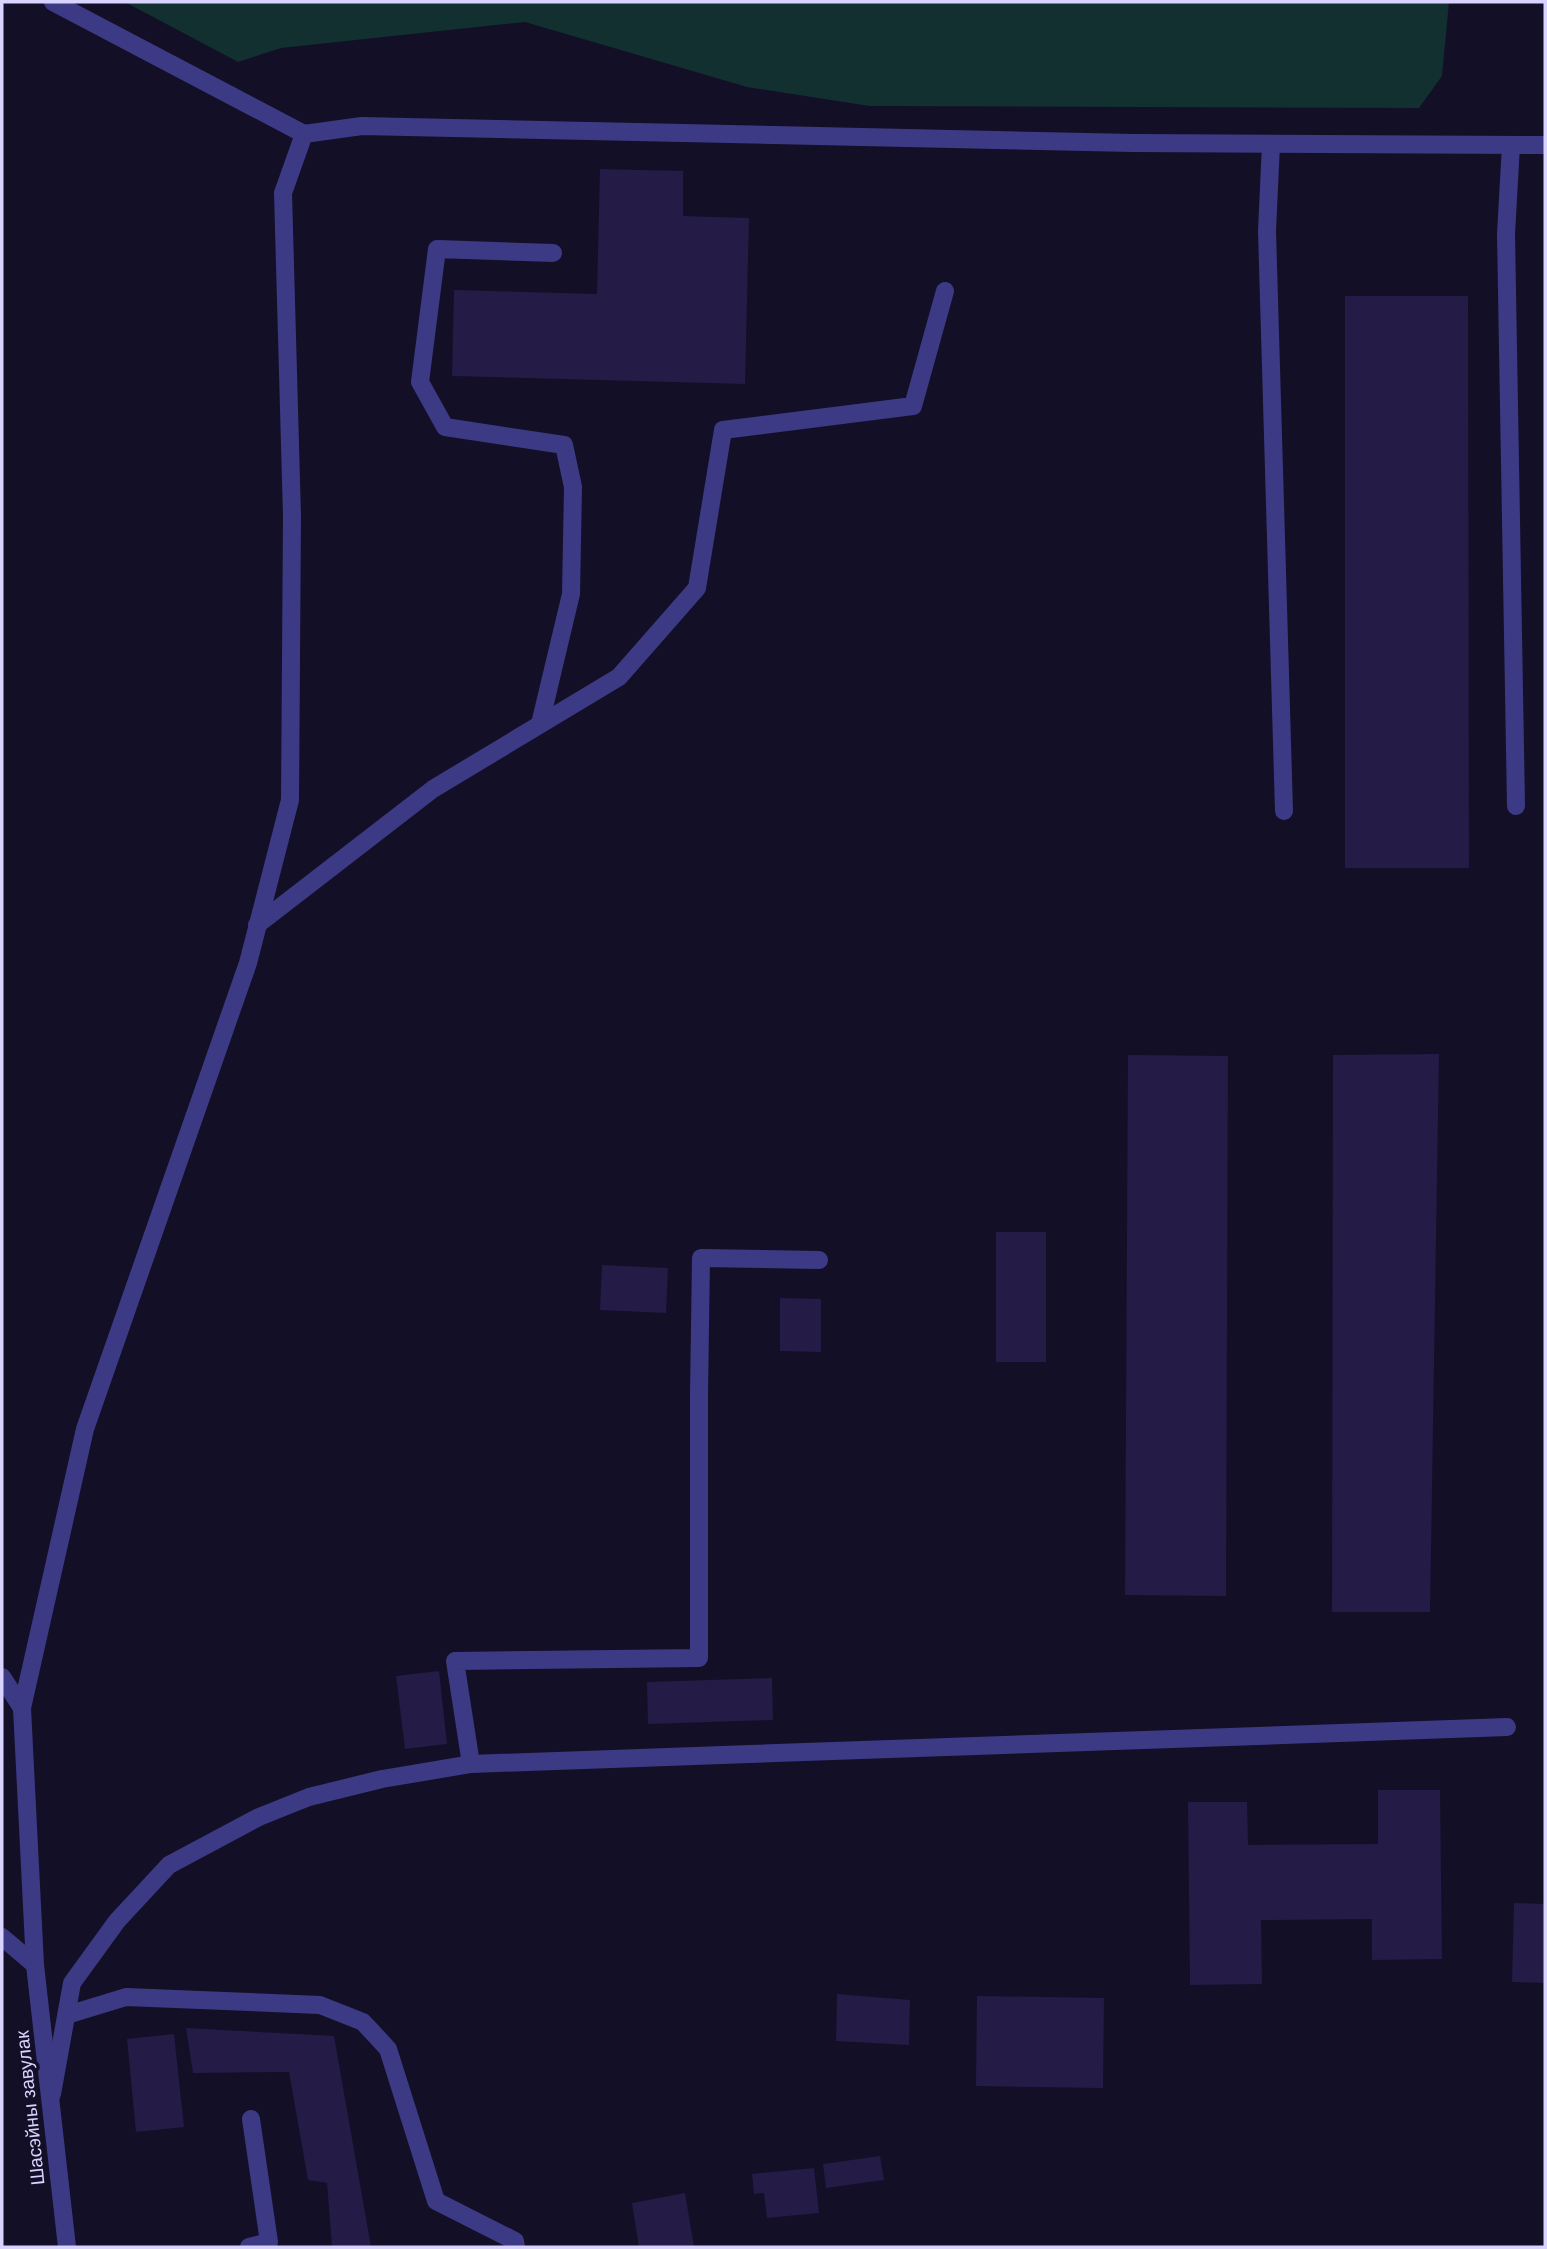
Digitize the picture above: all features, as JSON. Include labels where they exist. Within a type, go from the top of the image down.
[{"type":"street","points":[[53,2],[304,134],[362,126],[1271,144],[1545,145]]},
{"type":"street","points":[[22,1708],[85,1429],[248,963],[290,800],[292,516],[283,193],[304,134]]},
{"type":"street","points":[[1271,144],[1268,231],[1284,811]]},
{"type":"street","points":[[1511,145],[1506,234],[1516,806]]},
{"type":"street","points":[[540,724],[572,594],[573,487],[565,445],[445,427],[420,382],[437,249],[553,253]]},
{"type":"street","points":[[257,925],[433,789],[619,677],[698,588],[723,430],[913,406],[945,291]]},
{"type":"street","points":[[471,1764],[454,1661],[699,1658],[701,1258],[819,1260]]},
{"type":"street","points":[[2,1677],[22,1708]]},
{"type":"street","name":"Шасэйны завулак","points":[[22,1708],[35,1965],[67,2247]]},
{"type":"street","points":[[51,2101],[72,1983],[117,1922],[169,1865],[259,1817],[309,1797],[382,1779],[471,1764],[1507,1727]]},
{"type":"street","points":[[2,1937],[35,1965]]},
{"type":"street","points":[[66,2015],[125,1997],[320,2005],[363,2022],[388,2049],[436,2201],[515,2241],[516,2247]]},
{"type":"street","points":[[249,2247],[269,2242],[251,2119]]},
{"type":"green space","points":[[125,2],[1449,2],[1442,76],[1419,108],[869,106],[747,87],[525,22],[281,48],[238,62]]},
{"type":"building","points":[[600,169],[683,171],[683,216],[749,218],[745,384],[452,376],[454,290],[597,294]]},
{"type":"building","points":[[1345,296],[1468,296],[1469,868],[1345,868]]},
{"type":"building","points":[[1439,1054],[1430,1612],[1332,1612],[1333,1055]]},
{"type":"building","points":[[1128,1055],[1228,1056],[1226,1596],[1125,1595]]},
{"type":"building","points":[[996,1232],[1046,1232],[1046,1362],[996,1362]]},
{"type":"building","points":[[602,1265],[668,1268],[666,1313],[600,1310]]},
{"type":"building","points":[[780,1298],[821,1299],[821,1352],[780,1351]]},
{"type":"building","points":[[439,1671],[447,1744],[405,1749],[396,1676]]},
{"type":"building","points":[[772,1678],[773,1720],[648,1724],[647,1682]]},
{"type":"building","points":[[1378,1790],[1440,1790],[1442,1959],[1372,1960],[1372,1919],[1261,1920],[1262,1984],[1190,1985],[1188,1802],[1247,1802],[1248,1845],[1378,1844]]},
{"type":"building","points":[[1514,1903],[1545,1904],[1545,1983],[1512,1982]]},
{"type":"building","points":[[837,1994],[910,2000],[909,2045],[836,2041]]},
{"type":"building","points":[[977,1996],[1104,1998],[1103,2088],[976,2086]]},
{"type":"building","points":[[186,2028],[334,2036],[371,2247],[332,2247],[327,2183],[308,2180],[289,2072],[193,2073]]},
{"type":"building","points":[[174,2034],[184,2127],[136,2132],[127,2039]]},
{"type":"building","points":[[880,2156],[884,2180],[826,2188],[823,2164]]},
{"type":"building","points":[[814,2168],[819,2213],[767,2218],[764,2193],[754,2194],[752,2174]]},
{"type":"building","points":[[685,2193],[694,2247],[639,2247],[632,2203]]}]
